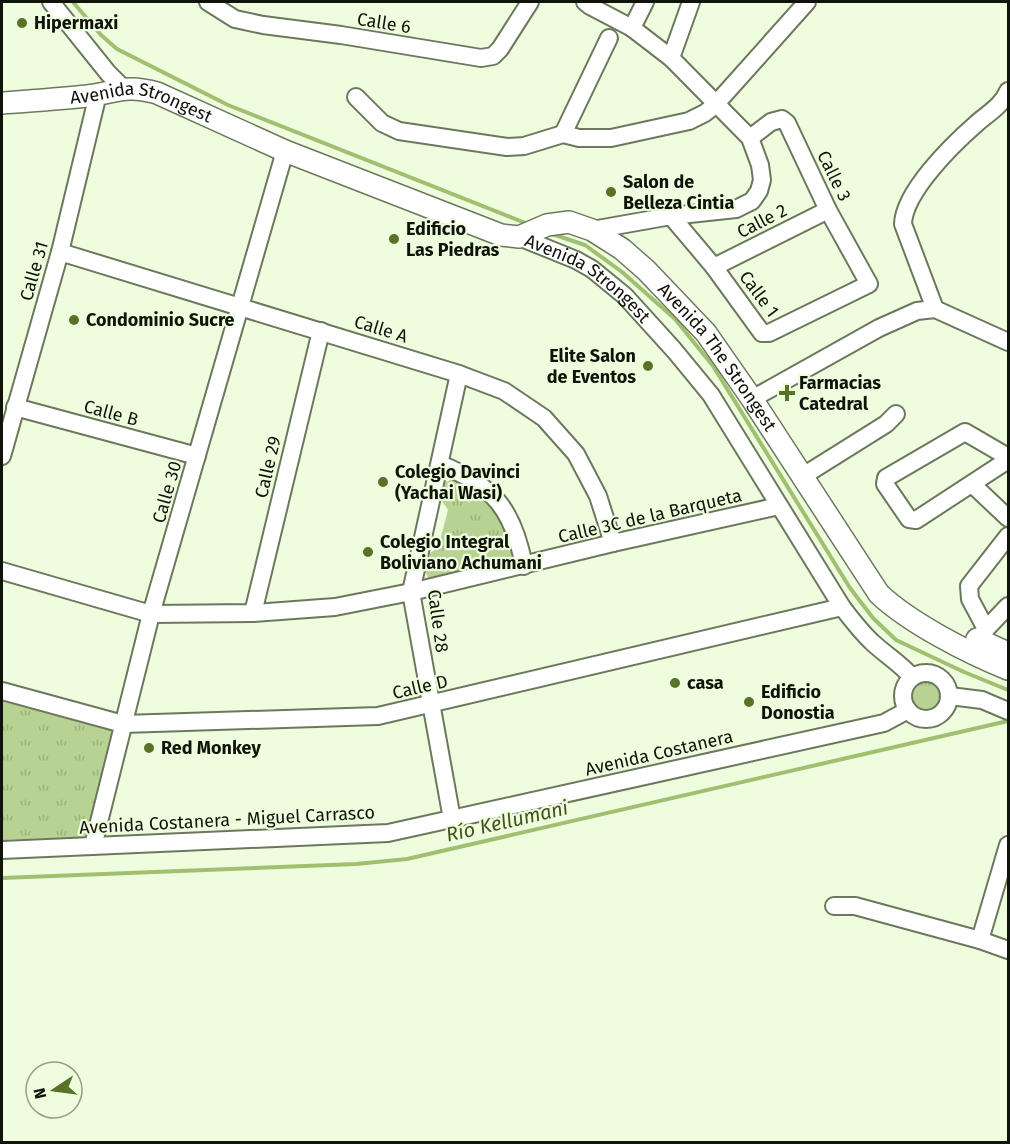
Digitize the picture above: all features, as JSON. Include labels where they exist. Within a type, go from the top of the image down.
[{"type":"main road","name":"Avenida Strongest","points":[[2,103],[139,88],[157,93],[285,151],[501,235],[531,232]]},
{"type":"main road","name":"Avenida The Strongest","points":[[531,232],[569,222],[592,230],[622,249],[646,270],[706,333],[864,570],[903,600],[1008,653]]},
{"type":"main road","name":"Avenida The Strongest","points":[[981,641],[1008,669]]},
{"type":"street","points":[[51,2],[108,73],[123,88]]},
{"type":"street","name":"Calle 6","points":[[208,2],[235,19],[263,25],[481,58],[493,57],[530,2]]},
{"type":"street","points":[[585,2],[632,28],[671,58],[750,138],[760,165],[762,180],[759,191],[752,201],[736,209],[671,216],[592,230]]},
{"type":"street","points":[[632,28],[645,2]]},
{"type":"street","points":[[671,58],[691,2]]},
{"type":"street","points":[[356,97],[382,123],[399,131],[507,147],[524,146],[563,134],[579,138],[611,138],[689,121],[705,113],[716,105],[807,2]]},
{"type":"street","points":[[563,134],[609,38]]},
{"type":"street","points":[[935,309],[903,224],[903,213],[909,200],[942,158],[976,124],[1005,100],[1008,92]]},
{"type":"street","name":"Calle 31","points":[[2,456],[60,252],[98,94]]},
{"type":"street","name":"Calle 3","points":[[750,138],[771,122],[782,119],[787,123],[828,210],[869,284]]},
{"type":"street","name":"Calle 30","points":[[93,846],[151,614],[285,151]]},
{"type":"street","name":"Calle 2","points":[[714,267],[828,210]]},
{"type":"street","name":"Calle 1","points":[[671,216],[714,267],[762,333],[769,333],[869,284]]},
{"type":"street","name":"Avenida Strongest","points":[[531,232],[592,269],[625,297],[674,350],[711,395],[842,607],[859,630],[906,669],[912,677]]},
{"type":"street","name":"Calle A","points":[[60,252],[459,374],[504,391],[544,418],[576,454],[598,496],[613,543]]},
{"type":"street","points":[[752,399],[879,328],[916,311],[935,309],[1008,342]]},
{"type":"street","name":"Calle 29","points":[[253,613],[321,331]]},
{"type":"street","name":"Calle 28","points":[[453,819],[411,592],[459,374]]},
{"type":"street","name":"Calle B","points":[[15,407],[198,456]]},
{"type":"street","points":[[803,476],[886,424],[896,414]]},
{"type":"street","points":[[965,432],[1008,458],[916,520],[912,520],[885,481],[965,432]]},
{"type":"street","points":[[440,464],[466,474],[495,498],[507,513],[519,538],[524,566]]},
{"type":"street","points":[[972,484],[1008,518]]},
{"type":"street","name":"Calle 3C de la Barqueta","points":[[2,571],[151,614],[253,613],[335,607],[411,592],[779,506]]},
{"type":"street","points":[[981,641],[969,586],[1008,536]]},
{"type":"street","points":[[981,641],[1008,606]]},
{"type":"street","name":"Calle D","points":[[2,691],[123,724],[378,716],[842,607]]},
{"type":"street","points":[[919,674],[935,674],[946,683],[950,696],[946,708],[935,718],[920,718],[908,710],[903,693],[912,677],[919,674]]},
{"type":"street","points":[[950,696],[982,700],[1008,711]]},
{"type":"street","name":"Avenida Costanera","points":[[453,819],[884,723],[908,710]]},
{"type":"street","name":"Avenida Costanera - Miguel Carrasco","points":[[2,850],[388,833],[453,819]]},
{"type":"street","points":[[980,940],[1008,845]]},
{"type":"street","points":[[834,906],[855,906],[980,940],[1008,950]]},
{"type":"green space","points":[[454,478],[490,501],[506,531],[512,556],[510,562],[429,580],[424,568],[428,554],[438,548],[448,510],[440,498],[442,484]]},
{"type":"green space","points":[[926,680],[938,685],[943,697],[938,709],[926,714],[914,709],[909,697],[914,685]]},
{"type":"green space","points":[[2,696],[111,727],[114,732],[88,833],[83,837],[2,840]]},
{"type":"waterway","points":[[73,2],[101,35],[117,49],[228,105],[528,224]]},
{"type":"waterway","points":[[552,234],[585,245],[622,272],[675,319],[713,366],[850,588],[873,618],[896,640],[1008,690]]},
{"type":"waterway","name":"Río Kellumani","points":[[2,878],[356,864],[407,859],[1008,721]]},
{"type":"place","name":"Hipermaxi","points":[[22,23]]},
{"type":"place","name":"Salon de Belleza Cintia","points":[[611,192]]},
{"type":"place","name":"Edificio Las Piedras","points":[[394,239]]},
{"type":"place","name":"Condominio Sucre","points":[[74,320]]},
{"type":"place","name":"Elite Salon de Eventos","points":[[648,366]]},
{"type":"place","name":"Farmacias Catedral","points":[[787,393]]},
{"type":"place","name":"Colegio Davinci (Yachai Wasi)","points":[[383,482]]},
{"type":"place","name":"Colegio Integral Boliviano Achumani","points":[[368,552]]},
{"type":"place","name":"casa","points":[[675,683]]},
{"type":"place","name":"Edificio Donostia","points":[[749,702]]},
{"type":"place","name":"Red Monkey","points":[[149,748]]}]
